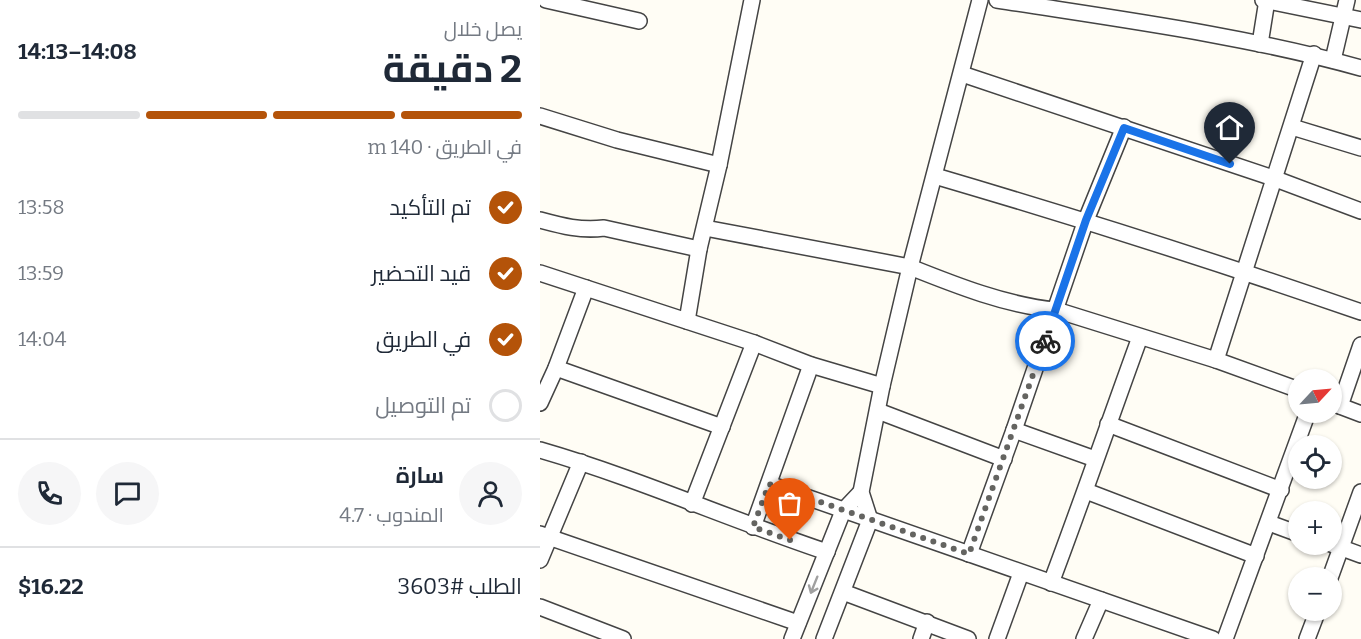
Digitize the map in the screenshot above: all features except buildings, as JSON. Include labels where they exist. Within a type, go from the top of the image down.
[{"type":"street","points":[[546,0],[639,21]]},
{"type":"street","points":[[687,321],[699,249],[719,165],[752,0]]},
{"type":"street","points":[[824,639],[870,520],[861,492],[882,386],[910,267],[980,0]]},
{"type":"street","points":[[997,0],[1082,7],[1314,54],[1361,68]]},
{"type":"street","points":[[1260,44],[1266,0],[1343,15],[1361,21]]},
{"type":"street","points":[[1333,60],[1347,0]]},
{"type":"street","points":[[1216,360],[1314,54]]},
{"type":"street","points":[[962,74],[1273,178],[1361,211]]},
{"type":"street","points":[[540,116],[616,140],[719,165]]},
{"type":"street","points":[[1292,127],[1361,148]]},
{"type":"street","points":[[969,554],[1086,220],[1124,128]]},
{"type":"street","points":[[935,176],[1086,220],[1245,271],[1361,312]]},
{"type":"street","points":[[540,220],[570,229],[604,228],[699,249]]},
{"type":"street","points":[[705,228],[910,267],[939,279],[1031,308],[1056,310],[1140,336],[1288,386]]},
{"type":"street","points":[[540,273],[754,343],[811,365],[882,386]]},
{"type":"street","points":[[540,403],[556,368],[586,288]]},
{"type":"street","points":[[1051,583],[1140,336]]},
{"type":"street","points":[[692,504],[754,343]]},
{"type":"street","points":[[1342,391],[1361,345]]},
{"type":"street","points":[[753,527],[811,365]]},
{"type":"street","points":[[556,368],[722,427]]},
{"type":"street","points":[[1342,407],[1361,414]]},
{"type":"street","points":[[878,411],[1004,459]]},
{"type":"street","points":[[1225,639],[1304,423]]},
{"type":"street","points":[[1108,424],[1281,490]]},
{"type":"street","points":[[1014,430],[1095,459]]},
{"type":"street","points":[[540,450],[580,462],[753,527],[827,552]]},
{"type":"street","points":[[540,560],[544,535],[580,462]]},
{"type":"street","points":[[769,484],[1213,639]]},
{"type":"street","points":[[1086,491],[1256,556]]},
{"type":"street","points":[[792,639],[843,511],[861,492]]},
{"type":"street","points":[[1342,533],[1361,492]]},
{"type":"street","points":[[1269,523],[1288,530]]},
{"type":"street","points":[[544,535],[798,623]]},
{"type":"street","points":[[1342,548],[1361,555]]},
{"type":"street","points":[[997,639],[1021,573]]},
{"type":"street","points":[[843,591],[968,639]]},
{"type":"street","points":[[1084,639],[1101,600]]},
{"type":"street","points":[[540,607],[623,639]]},
{"type":"street","points":[[1307,639],[1314,621]]},
{"type":"street","points":[[921,639],[927,622]]},
{"type":"way so far","points":[[790,540],[753,527],[769,484],[969,554],[1045,341]]},
{"type":"route","points":[[1045,341],[1086,220],[1124,128],[1230,164]]}]
